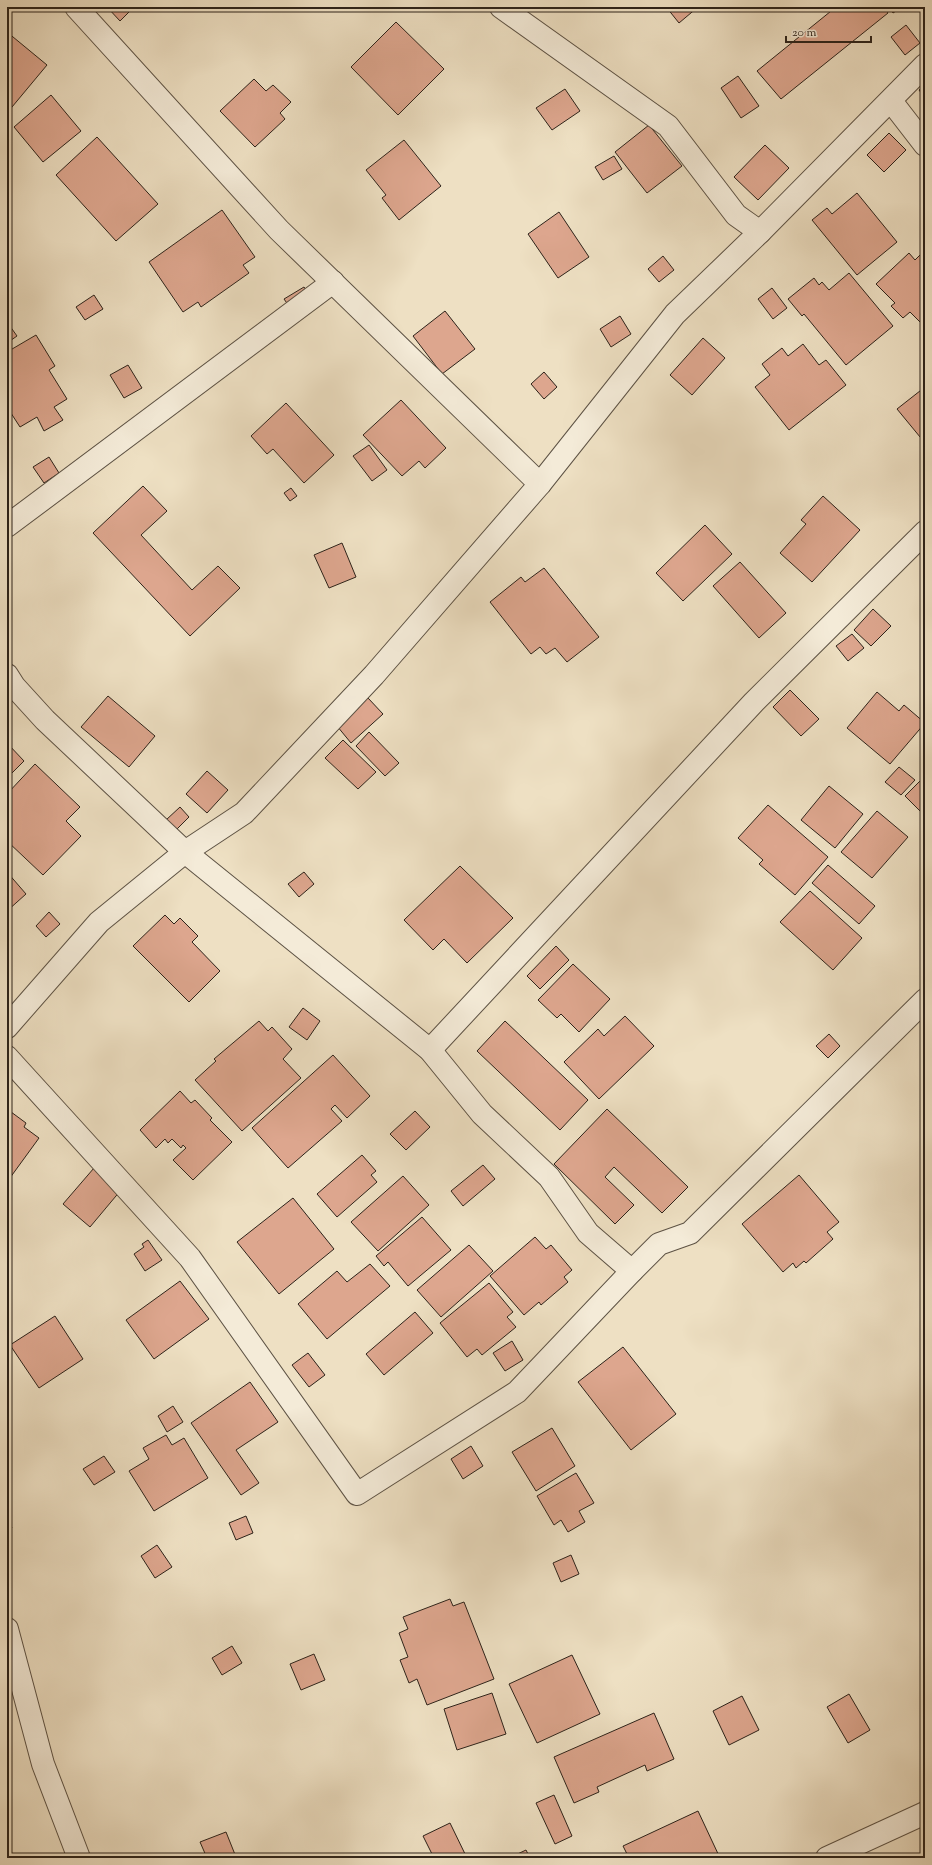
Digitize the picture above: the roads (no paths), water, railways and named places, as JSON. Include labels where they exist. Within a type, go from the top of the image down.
[{"type":"street","points":[[76,7],[279,230],[540,484]]},
{"type":"street","points":[[501,7],[668,126],[736,215],[760,232]]},
{"type":"street","points":[[7,1027],[100,922],[185,852],[244,813],[374,675],[540,484],[675,314],[760,232],[925,65]]},
{"type":"street","points":[[891,101],[925,145]]},
{"type":"street","points":[[7,526],[333,282]]},
{"type":"street","points":[[430,1050],[754,702],[925,532]]},
{"type":"street","points":[[9,684],[185,852],[430,1050],[482,1114],[549,1177],[588,1232],[632,1271]]},
{"type":"street","points":[[7,1057],[190,1258],[357,1494],[517,1392],[659,1244],[690,1233],[918,1022],[925,1000]]},
{"type":"street","points":[[7,1629],[43,1764],[79,1858]]},
{"type":"street","points":[[831,1857],[925,1813]]}]
